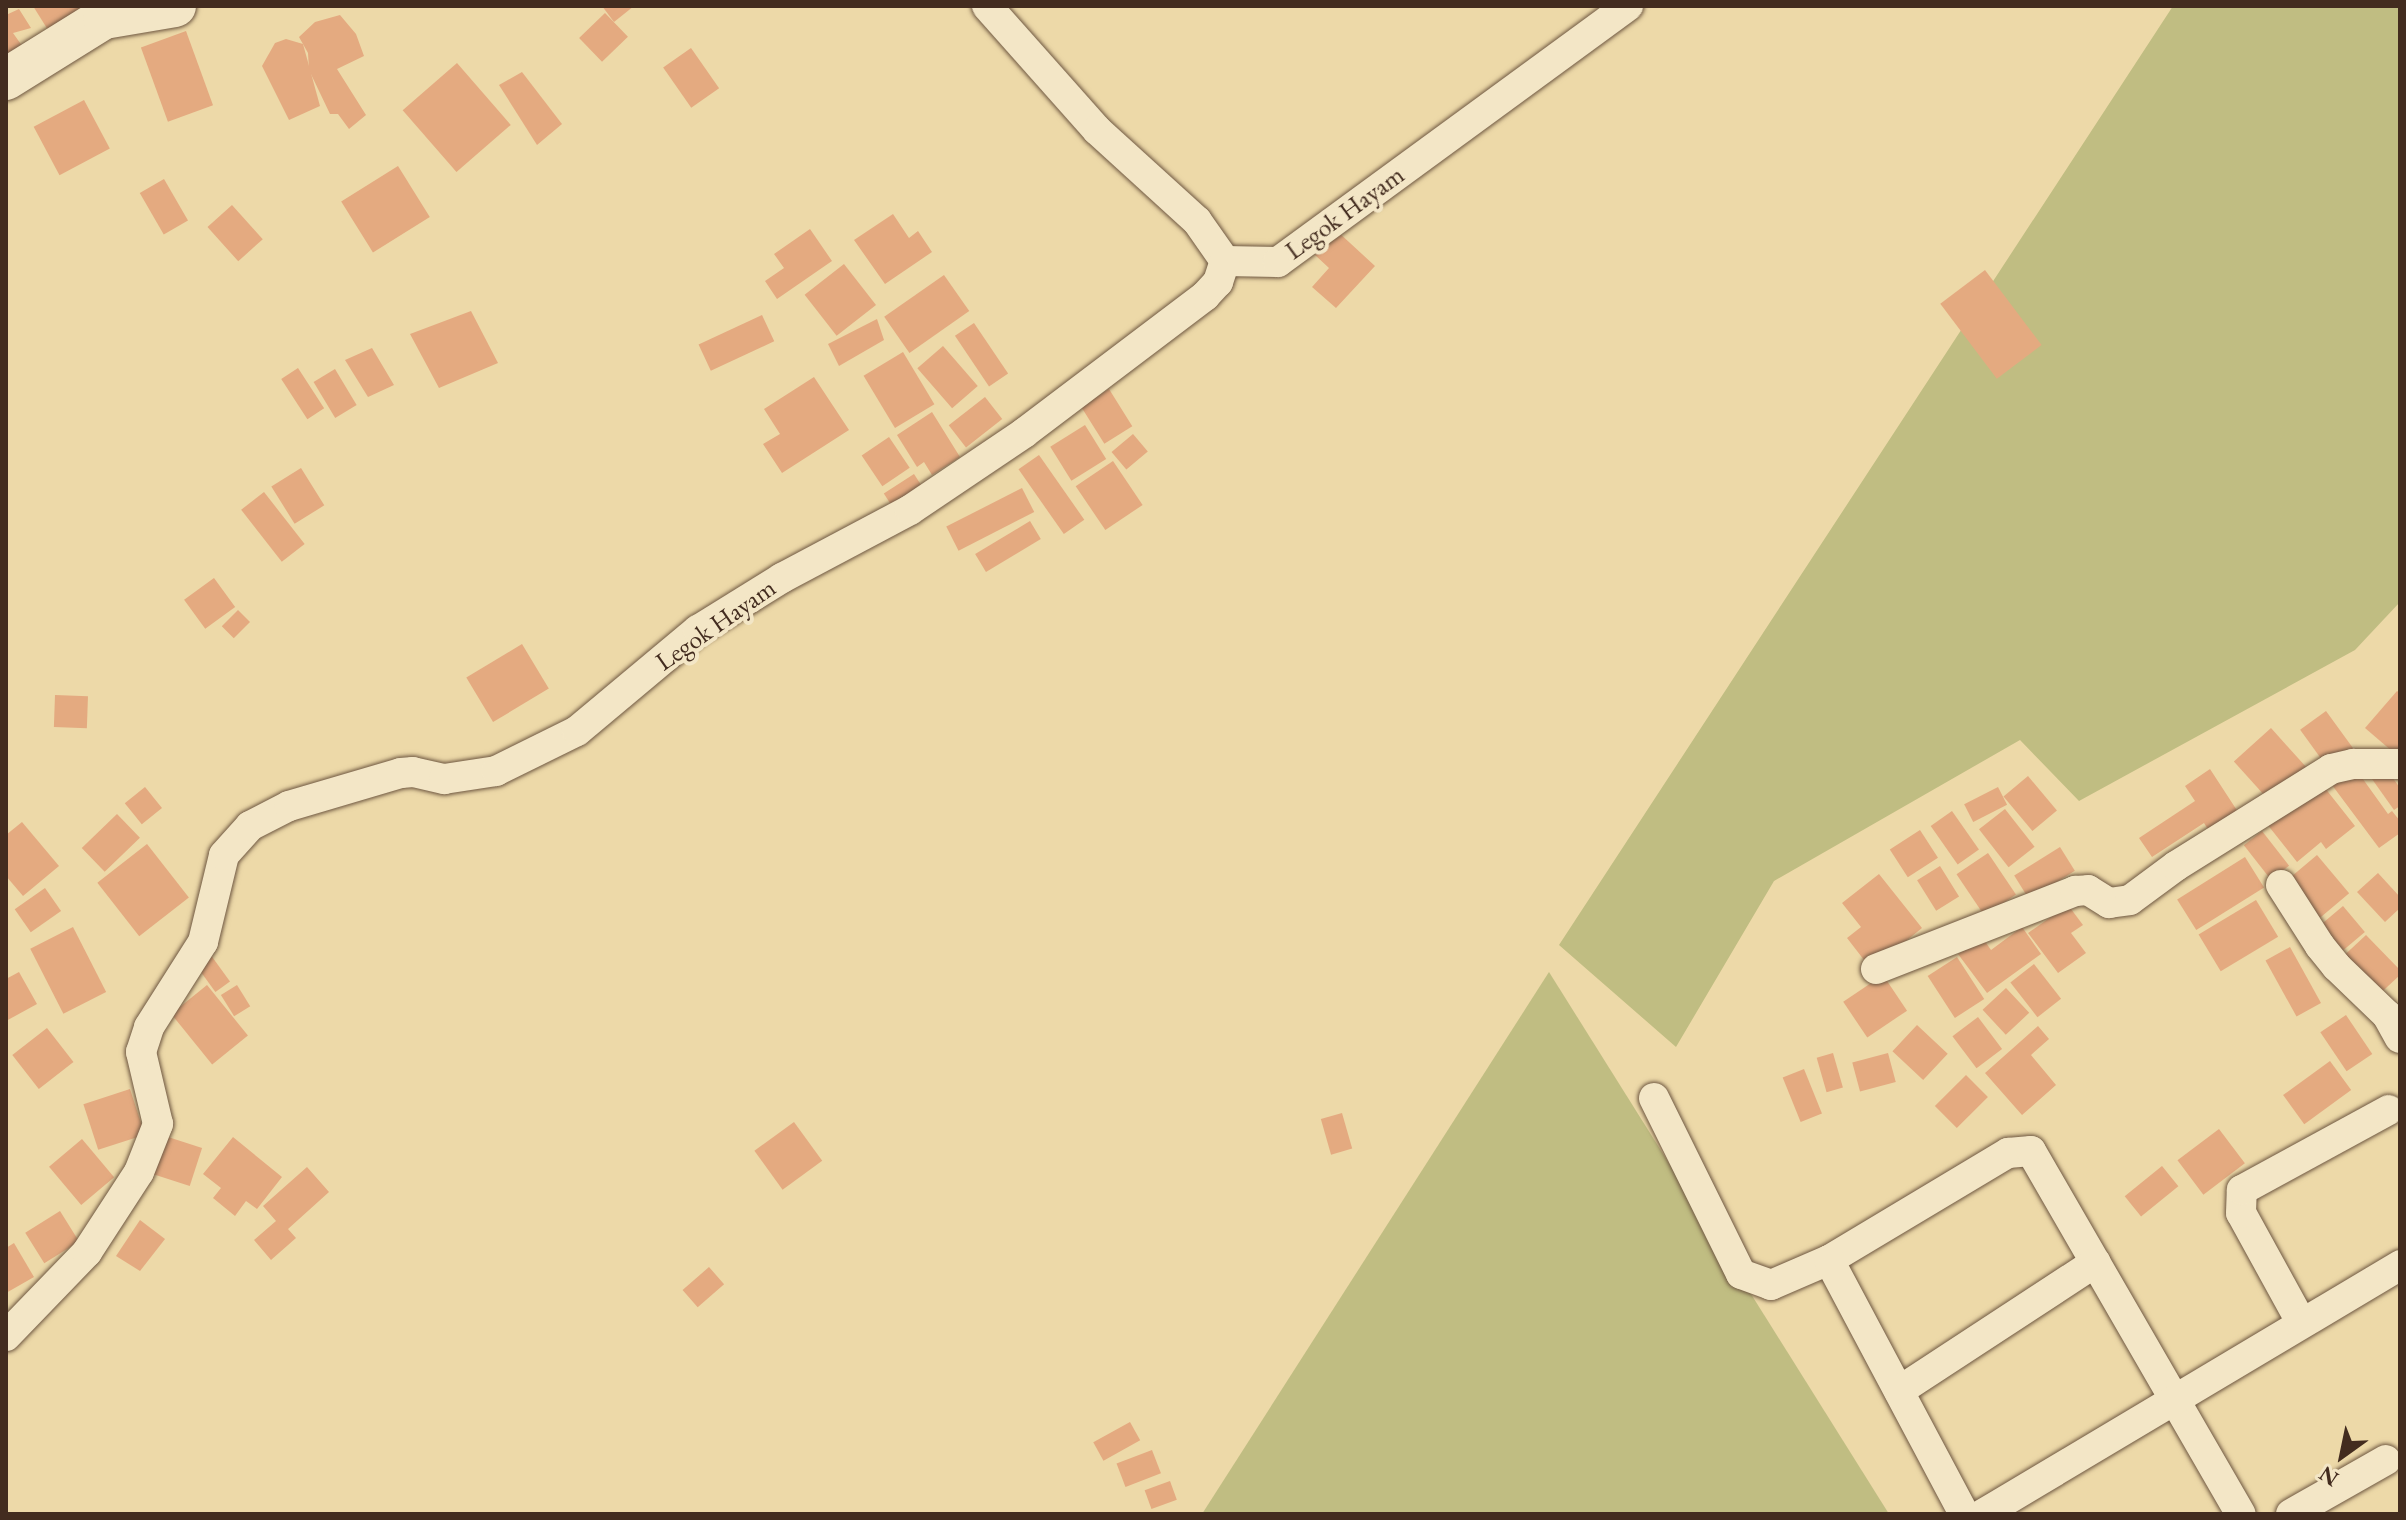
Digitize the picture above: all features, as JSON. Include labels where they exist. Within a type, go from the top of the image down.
[{"type":"street","points":[[6,79],[101,12],[175,6]]},
{"type":"street","points":[[987,6],[1097,130],[1197,221],[1225,261]]},
{"type":"street","name":"Legok Hayam","points":[[6,1336],[87,1252],[139,1172],[158,1124],[141,1052],[149,1027],[203,942],[224,855],[250,826],[289,806],[401,773],[444,779],[496,771],[577,731],[698,630],[782,578],[910,510],[1024,433],[1205,296],[1218,282],[1225,261],[1278,262],[1628,6]]},
{"type":"street","points":[[1876,969],[2075,891],[2088,890],[2109,903],[2130,900],[2176,866],[2331,769],[2353,764],[2400,764]]},
{"type":"street","points":[[2281,885],[2328,956],[2387,1015],[2400,1038]]},
{"type":"street","points":[[1654,1098],[1741,1274],[1771,1285],[1829,1260],[2008,1153],[2031,1151],[2241,1514]]},
{"type":"street","points":[[2301,1322],[2241,1213],[2239,1202],[2242,1190],[2389,1110]]},
{"type":"street","points":[[1829,1260],[1964,1514]]},
{"type":"street","points":[[1899,1391],[2096,1262]]},
{"type":"street","points":[[1983,1514],[2400,1265]]},
{"type":"street","points":[[2291,1514],[2386,1460]]},
{"type":"shaded area","points":[[2173,6],[2400,6],[2400,602],[2355,650],[2079,801],[2020,740],[1774,881],[1676,1047],[1559,945]]},
{"type":"shaded area","points":[[1549,972],[1889,1514],[1202,1514]]},
{"type":"building","points":[[33,6],[92,6],[48,30]]},
{"type":"building","points":[[602,6],[634,6],[614,22]]},
{"type":"building","points":[[19,9],[31,28],[13,33],[30,57],[6,69],[6,15]]},
{"type":"building","points":[[605,13],[628,37],[602,62],[579,38]]},
{"type":"building","points":[[340,15],[356,34],[364,56],[337,69],[366,115],[349,129],[338,114],[330,114],[309,70],[308,53],[299,37],[315,22]]},
{"type":"building","points":[[186,31],[213,105],[168,122],[141,47]]},
{"type":"building","points":[[286,39],[303,44],[320,106],[289,120],[262,66],[275,43]]},
{"type":"building","points":[[691,48],[719,88],[691,108],[663,68]]},
{"type":"building","points":[[457,63],[511,125],[456,172],[403,110]]},
{"type":"building","points":[[522,72],[562,124],[537,145],[499,85]]},
{"type":"building","points":[[84,100],[110,149],[59,175],[34,127]]},
{"type":"building","points":[[398,166],[430,217],[373,252],[341,202]]},
{"type":"building","points":[[164,179],[188,221],[164,235],[140,193]]},
{"type":"building","points":[[232,205],[263,239],[238,261],[207,227]]},
{"type":"building","points":[[893,214],[909,238],[918,231],[932,252],[885,284],[854,240]]},
{"type":"building","points":[[810,229],[832,261],[777,299],[765,281],[784,268],[774,254]]},
{"type":"building","points":[[1337,231],[1375,266],[1336,308],[1312,287],[1329,268],[1315,255]]},
{"type":"building","points":[[844,264],[876,305],[837,336],[805,295]]},
{"type":"building","points":[[1985,270],[2042,345],[1997,379],[1940,304]]},
{"type":"building","points":[[944,275],[969,311],[909,353],[884,317]]},
{"type":"building","points":[[471,311],[498,363],[439,388],[410,334]]},
{"type":"building","points":[[762,315],[774,341],[711,371],[699,345]]},
{"type":"building","points":[[877,319],[884,340],[839,366],[828,344]]},
{"type":"building","points":[[974,323],[1008,374],[989,386],[955,336]]},
{"type":"building","points":[[943,346],[978,386],[952,408],[917,368]]},
{"type":"building","points":[[372,348],[394,385],[368,397],[345,360]]},
{"type":"building","points":[[903,352],[934,404],[895,428],[864,376]]},
{"type":"building","points":[[298,368],[324,408],[307,419],[281,379]]},
{"type":"building","points":[[335,369],[357,405],[335,418],[314,382]]},
{"type":"building","points":[[814,377],[849,430],[782,473],[763,444],[780,434],[764,409]]},
{"type":"building","points":[[1109,389],[1132,426],[1104,444],[1081,406]]},
{"type":"building","points":[[985,397],[1002,419],[966,447],[949,425]]},
{"type":"building","points":[[932,412],[960,457],[932,475],[924,462],[917,467],[897,435]]},
{"type":"building","points":[[1085,425],[1106,459],[1071,481],[1050,447]]},
{"type":"building","points":[[1133,434],[1148,452],[1126,470],[1112,452]]},
{"type":"building","points":[[889,437],[910,468],[882,486],[862,455]]},
{"type":"building","points":[[1039,455],[1084,520],[1064,534],[1019,469]]},
{"type":"building","points":[[1113,461],[1143,505],[1105,530],[1076,486]]},
{"type":"building","points":[[301,468],[324,505],[295,524],[271,487]]},
{"type":"building","points":[[914,474],[927,494],[897,514],[884,494]]},
{"type":"building","points":[[1022,488],[1034,512],[959,551],[946,527]]},
{"type":"building","points":[[264,492],[305,544],[282,562],[241,510]]},
{"type":"building","points":[[1030,521],[1041,539],[986,572],[975,554]]},
{"type":"building","points":[[214,578],[235,607],[205,629],[184,600]]},
{"type":"building","points":[[238,610],[250,622],[234,638],[222,626]]},
{"type":"building","points":[[522,644],[549,689],[493,722],[466,677]]},
{"type":"building","points":[[2397,691],[2400,693],[2400,758],[2365,728]]},
{"type":"building","points":[[55,695],[88,696],[87,728],[54,727]]},
{"type":"building","points":[[2326,711],[2354,750],[2328,769],[2300,730]]},
{"type":"building","points":[[2271,728],[2308,769],[2271,802],[2234,761]]},
{"type":"building","points":[[2355,768],[2388,814],[2392,811],[2400,821],[2400,833],[2379,848],[2332,785]]},
{"type":"building","points":[[2210,769],[2240,815],[2211,834],[2204,823],[2152,857],[2139,838],[2195,801],[2185,786]]},
{"type":"building","points":[[2387,770],[2400,788],[2400,806],[2394,810],[2372,779]]},
{"type":"building","points":[[2028,776],[2057,810],[2032,831],[2003,797]]},
{"type":"building","points":[[2321,783],[2355,826],[2326,849],[2321,842],[2297,862],[2263,819]]},
{"type":"building","points":[[145,787],[162,808],[142,824],[125,803]]},
{"type":"building","points":[[1998,787],[2007,805],[1973,822],[1964,804]]},
{"type":"building","points":[[2005,809],[2035,847],[2009,867],[1979,829]]},
{"type":"building","points":[[1952,811],[1979,850],[1958,864],[1931,826]]},
{"type":"building","points":[[117,814],[140,838],[105,872],[82,848]]},
{"type":"building","points":[[22,822],[59,866],[23,896],[6,876],[6,835]]},
{"type":"building","points":[[1920,830],[1938,858],[1908,877],[1890,850]]},
{"type":"building","points":[[2262,831],[2289,866],[2271,880],[2244,845]]},
{"type":"building","points":[[147,844],[189,898],[139,936],[97,883]]},
{"type":"building","points":[[2060,847],[2075,871],[2029,899],[2014,876]]},
{"type":"building","points":[[1988,853],[2016,894],[1984,916],[1956,874]]},
{"type":"building","points":[[2317,855],[2349,893],[2320,918],[2288,879]]},
{"type":"building","points":[[2245,857],[2264,888],[2196,930],[2177,899]]},
{"type":"building","points":[[1940,866],[1959,897],[1936,911],[1917,880]]},
{"type":"building","points":[[2378,873],[2400,897],[2400,908],[2385,922],[2357,892]]},
{"type":"building","points":[[1879,874],[1922,928],[1871,969],[1847,938],[1861,927],[1842,903]]},
{"type":"building","points":[[45,888],[61,911],[31,932],[15,909]]},
{"type":"building","points":[[2256,900],[2278,937],[2221,971],[2199,935]]},
{"type":"building","points":[[2068,905],[2083,925],[2071,933],[2086,953],[2058,973],[2028,933]]},
{"type":"building","points":[[2343,906],[2365,932],[2343,951],[2321,925]]},
{"type":"building","points":[[73,927],[106,992],[63,1014],[30,949]]},
{"type":"building","points":[[2022,927],[2041,954],[1987,993],[1958,954],[1982,937],[1991,950]]},
{"type":"building","points":[[2366,935],[2400,970],[2400,975],[2372,1001],[2337,962]]},
{"type":"building","points":[[2290,947],[2321,1003],[2297,1017],[2266,961]]},
{"type":"building","points":[[210,954],[230,982],[215,992],[195,965]]},
{"type":"building","points":[[1957,957],[1984,999],[1955,1018],[1928,976]]},
{"type":"building","points":[[2034,964],[2061,999],[2037,1017],[2010,982]]},
{"type":"building","points":[[19,972],[37,1004],[6,1021],[6,979]]},
{"type":"building","points":[[1883,975],[1907,1011],[1867,1037],[1843,1002]]},
{"type":"building","points":[[207,985],[248,1036],[212,1064],[171,1014]]},
{"type":"building","points":[[237,985],[250,1006],[234,1016],[221,995]]},
{"type":"building","points":[[2006,988],[2029,1013],[2006,1035],[1983,1010]]},
{"type":"building","points":[[2346,1015],[2372,1054],[2347,1071],[2320,1032]]},
{"type":"building","points":[[1978,1017],[2002,1049],[1977,1068],[1952,1036]]},
{"type":"building","points":[[1917,1025],[1948,1054],[1923,1080],[1892,1051]]},
{"type":"building","points":[[2038,1026],[2049,1039],[2031,1055],[2056,1085],[2022,1115],[1985,1073]]},
{"type":"building","points":[[47,1028],[73,1062],[39,1089],[12,1055]]},
{"type":"building","points":[[1833,1053],[1843,1088],[1827,1092],[1817,1058]]},
{"type":"building","points":[[1888,1053],[1896,1082],[1860,1092],[1852,1063]]},
{"type":"building","points":[[2330,1061],[2351,1090],[2304,1124],[2283,1095]]},
{"type":"building","points":[[1804,1069],[1822,1114],[1801,1122],[1783,1078]]},
{"type":"building","points":[[1966,1075],[1988,1097],[1957,1128],[1935,1106]]},
{"type":"building","points":[[130,1089],[145,1135],[98,1150],[83,1104]]},
{"type":"building","points":[[1342,1113],[1352,1149],[1331,1155],[1321,1119]]},
{"type":"building","points":[[794,1122],[822,1161],[783,1190],[754,1151]]},
{"type":"building","points":[[2219,1129],[2245,1163],[2203,1195],[2177,1160]]},
{"type":"building","points":[[165,1136],[202,1148],[190,1186],[153,1174]]},
{"type":"building","points":[[233,1137],[282,1177],[257,1209],[246,1201],[235,1216],[213,1198],[221,1188],[203,1174]]},
{"type":"building","points":[[82,1139],[114,1177],[81,1205],[49,1167]]},
{"type":"building","points":[[2162,1166],[2178,1186],[2141,1216],[2125,1196]]},
{"type":"building","points":[[307,1167],[329,1192],[288,1229],[296,1238],[271,1260],[254,1240],[276,1221],[263,1206]]},
{"type":"building","points":[[60,1211],[79,1242],[44,1263],[25,1233]]},
{"type":"building","points":[[140,1220],[165,1239],[140,1271],[116,1256]]},
{"type":"building","points":[[14,1243],[34,1277],[6,1293],[6,1248]]},
{"type":"building","points":[[709,1267],[724,1284],[698,1307],[683,1290]]},
{"type":"building","points":[[1130,1422],[1140,1440],[1103,1461],[1093,1442]]},
{"type":"building","points":[[1152,1450],[1161,1473],[1125,1487],[1117,1464]]},
{"type":"building","points":[[1170,1481],[1177,1500],[1151,1509],[1145,1490]]}]
